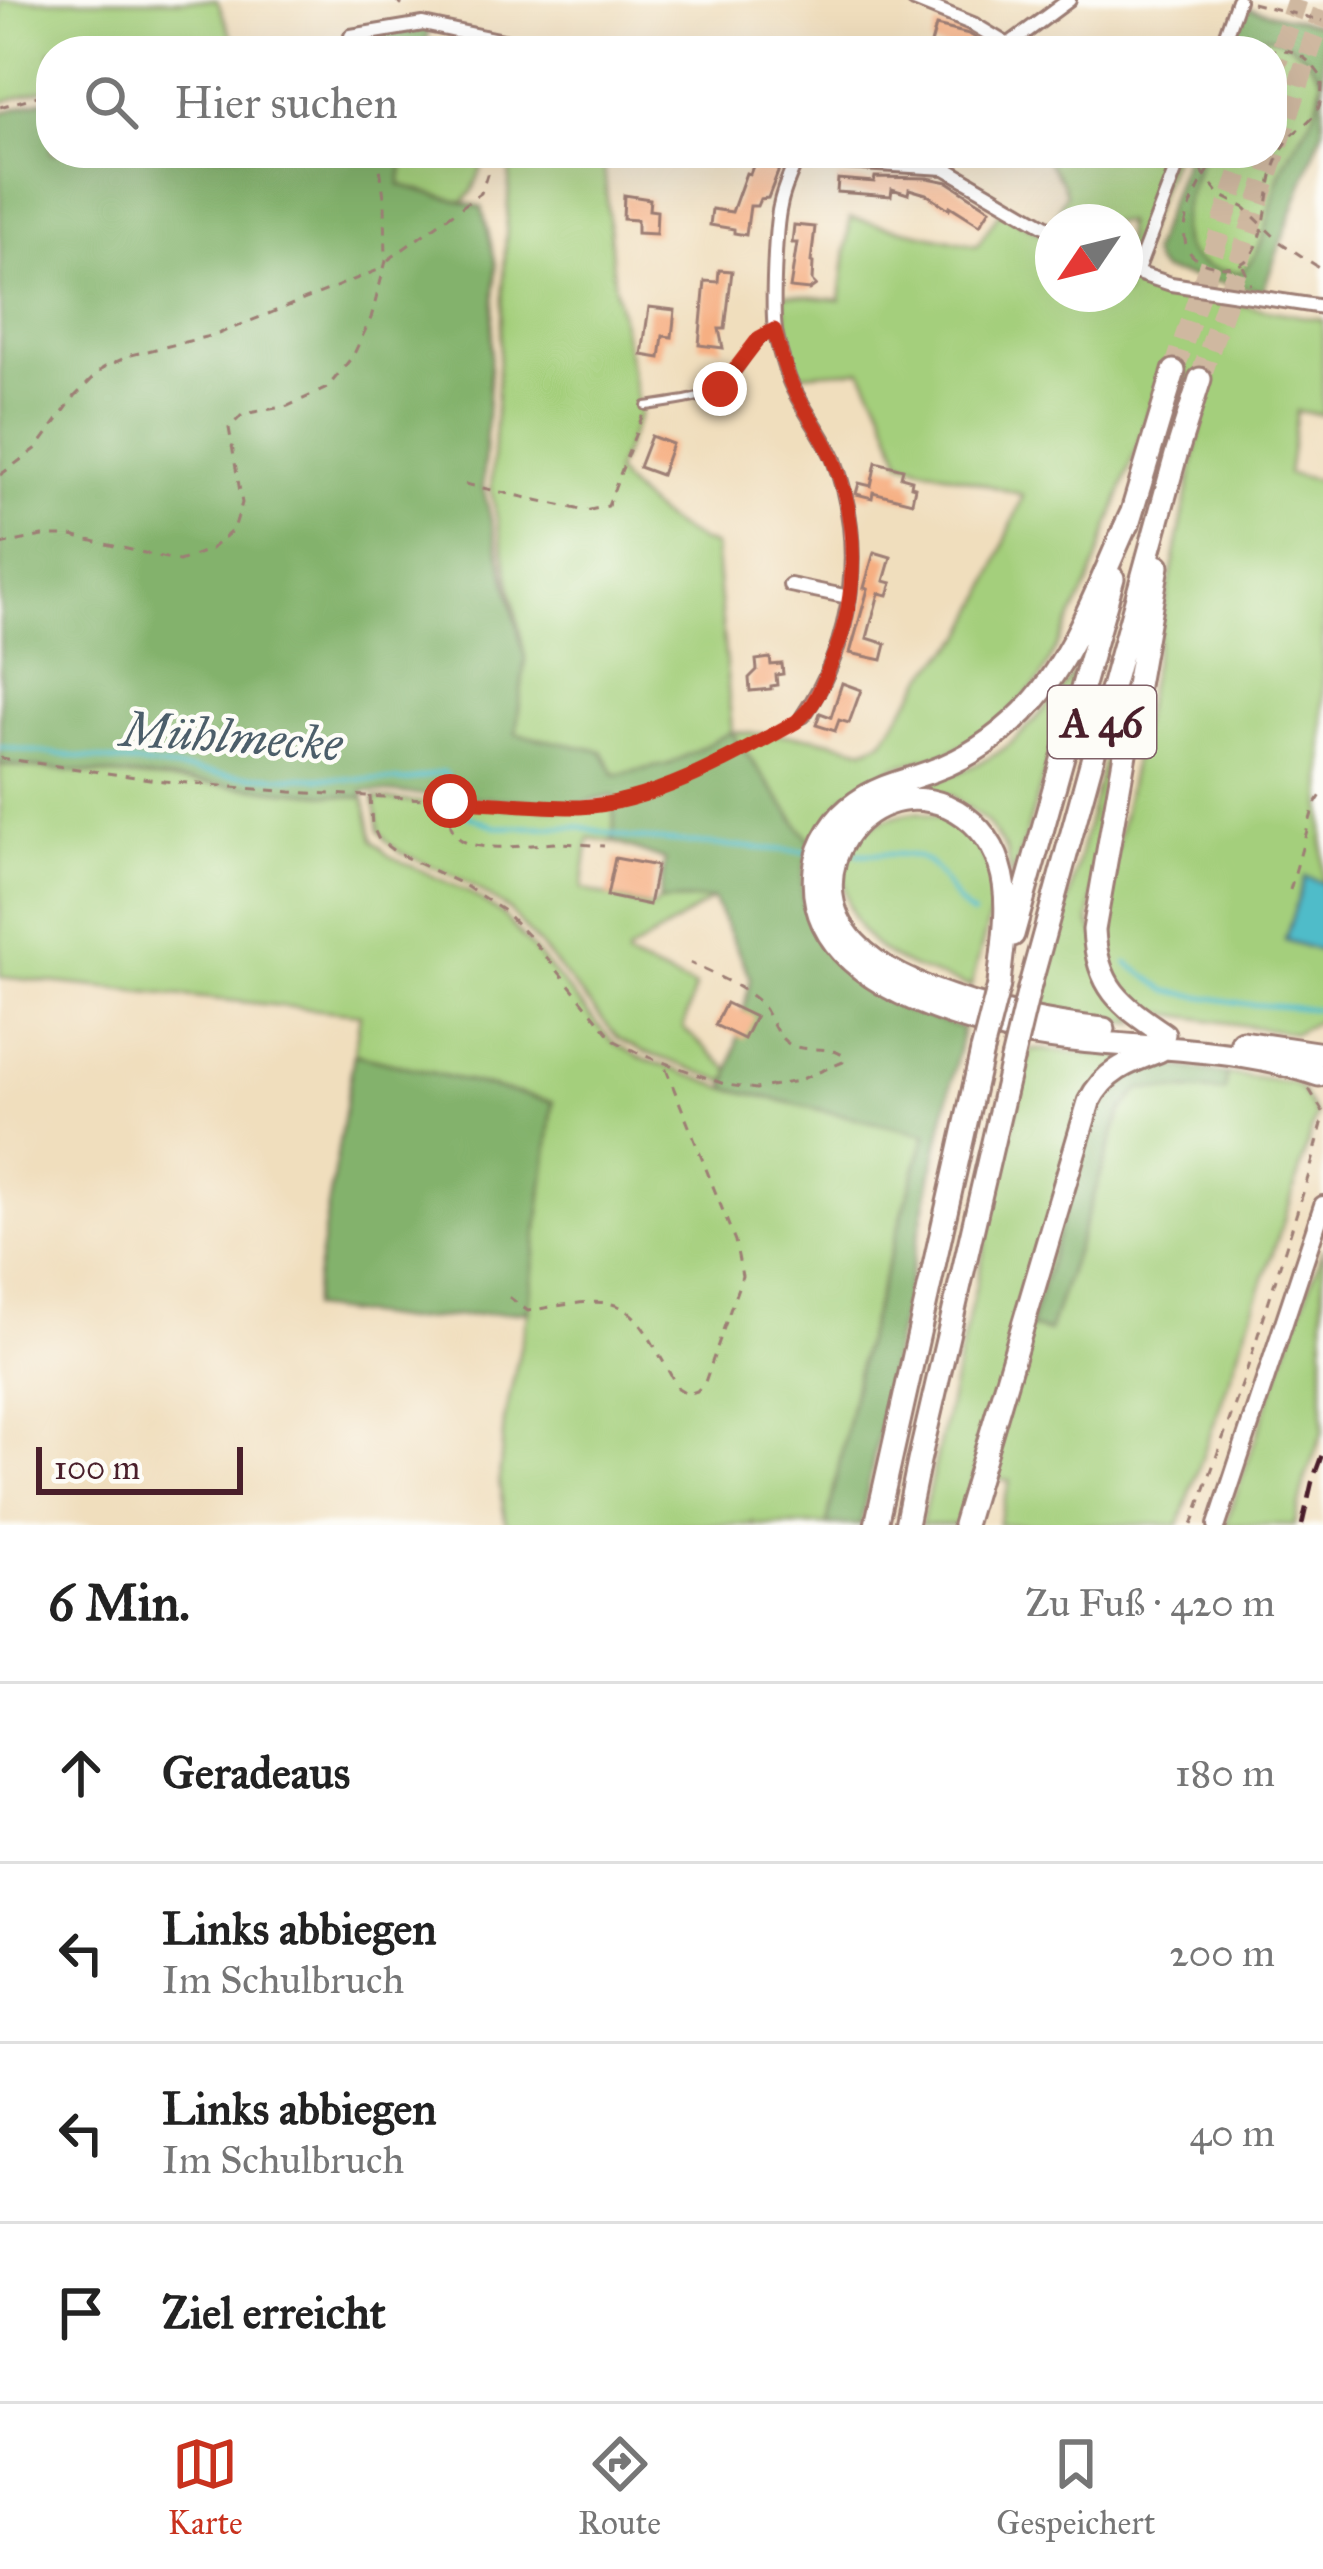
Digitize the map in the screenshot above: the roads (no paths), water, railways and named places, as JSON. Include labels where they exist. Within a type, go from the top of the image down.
[{"type":"highway","name":"A 46","points":[[876,1525],[999,985],[1174,370]]},
{"type":"highway","name":"A 46","points":[[906,1525],[1029,989],[1200,379]]},
{"type":"highway","points":[[1165,1041],[1114,995],[1099,964],[1094,930],[1176,455]]},
{"type":"highway","points":[[1131,514],[1071,647],[1041,693],[981,746],[945,766],[883,788],[846,810],[817,859],[814,892],[823,925],[858,969],[919,1000],[986,1024],[1068,1041],[1233,1041],[1322,1068]]},
{"type":"highway","points":[[999,985],[1005,890],[1000,863],[982,832],[954,809],[918,800],[882,806],[857,824],[835,856],[832,904],[846,932],[876,961],[931,989],[1002,1011],[1165,1041]]},
{"type":"highway","points":[[964,1525],[1089,1102],[1108,1075],[1165,1041]]},
{"type":"main road","points":[[1216,1525],[1323,1205]]},
{"type":"street","points":[[914,0],[973,23],[990,36]]},
{"type":"street","points":[[1024,36],[1069,0]]},
{"type":"street","points":[[1226,36],[1241,0]]},
{"type":"street","points":[[351,36],[423,25],[477,36]]},
{"type":"street","points":[[792,168],[778,210],[774,330],[792,387],[834,461],[853,553],[838,646],[820,692],[803,716]]},
{"type":"street","points":[[945,168],[1035,220]]},
{"type":"street","points":[[1143,244],[1176,168]]},
{"type":"street","points":[[1143,275],[1171,284],[1323,308]]},
{"type":"street","points":[[790,585],[849,597]]},
{"type":"lane","points":[[646,406],[720,389],[759,338],[774,330]]},
{"type":"water","points":[[1305,877],[1323,883],[1323,952],[1285,940]]},
{"type":"waterway","name":"Mühlmecke","points":[[0,747],[226,775],[406,781],[444,772],[453,784]]},
{"type":"waterway","name":"Mühlmecke","points":[[468,816],[497,827],[581,827],[630,838],[808,852]]},
{"type":"waterway","name":"Mühlmecke","points":[[856,854],[924,859],[973,915]]},
{"type":"waterway","name":"Mühlmecke","points":[[1127,963],[1168,991],[1315,1009]]},
{"type":"tunnel","points":[[1285,36],[1297,0]]},
{"type":"tunnel","points":[[1287,119],[1323,11]]},
{"type":"tunnel","points":[[1174,371],[1241,168]]},
{"type":"tunnel","points":[[1200,379],[1271,168]]},
{"type":"railway","points":[[1302,1525],[1323,1452]]}]
